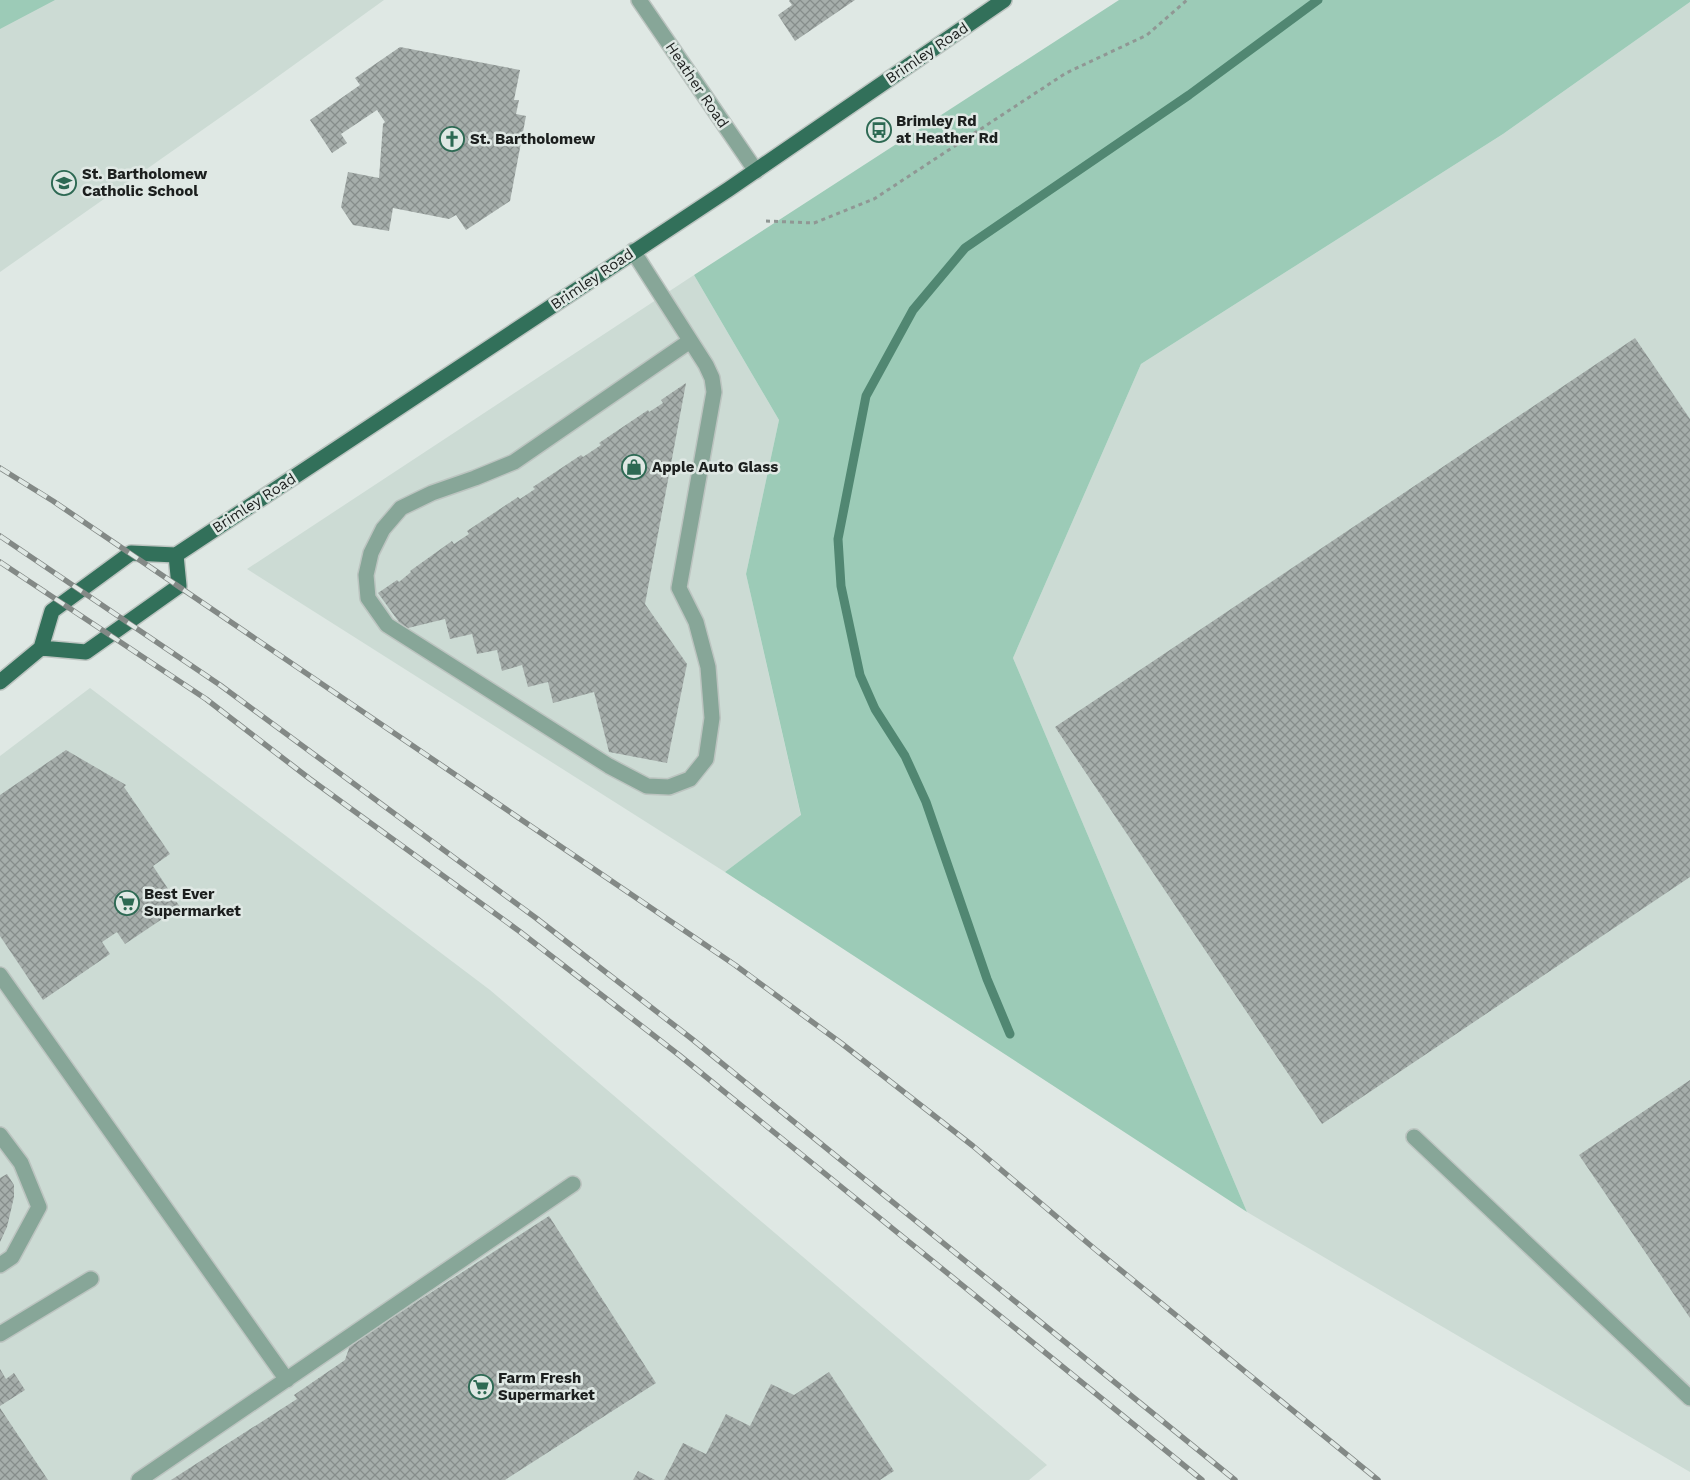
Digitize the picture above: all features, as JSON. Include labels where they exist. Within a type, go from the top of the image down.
[{"type":"main road","name":"Brimley Road","points":[[176,555],[756,170],[1004,0]]},
{"type":"main road","points":[[0,682],[41,648],[52,611],[131,553],[176,555],[179,586],[86,652],[41,648]]},
{"type":"street","name":"Heather Road","points":[[639,0],[756,170]]},
{"type":"street","points":[[633,252],[690,341],[712,378],[714,392],[679,588],[696,622],[705,658],[712,718],[706,759],[690,779],[669,787],[646,786],[609,766],[387,625],[368,598],[366,575],[371,553],[382,529],[401,508],[432,493],[514,462],[690,341]]},
{"type":"street","points":[[0,974],[287,1380]]},
{"type":"street","points":[[0,1135],[21,1163],[39,1207],[12,1257],[0,1264]]},
{"type":"street","points":[[1414,1137],[1690,1398]]},
{"type":"street","points":[[139,1480],[573,1184]]},
{"type":"street","points":[[0,1334],[91,1279]]},
{"type":"path","points":[[766,221],[814,223],[874,199],[1066,73],[1147,35],[1186,0]]},
{"type":"shaded area","name":"St. Bartholomew Catholic School","points":[[0,0],[384,0],[0,272]]},
{"type":"shaded area","points":[[1690,2],[1690,1472],[1247,1212],[1013,658],[1141,364],[1503,134]]},
{"type":"shaded area","points":[[694,275],[779,420],[746,574],[801,816],[725,872],[247,569]]},
{"type":"shaded area","points":[[90,688],[490,990],[1047,1465],[1029,1480],[0,1480],[0,756]]},
{"type":"green space","points":[[0,0],[55,0],[0,29]]},
{"type":"green space","points":[[1119,0],[1690,0],[1690,2],[1503,134],[1141,364],[1013,658],[1247,1212],[725,872],[801,815],[746,574],[779,420],[694,275]]},
{"type":"building","points":[[790,0],[855,0],[795,41],[778,15],[792,5]]},
{"type":"building","name":"St. Bartholomew","points":[[400,47],[520,70],[514,100],[519,100],[516,114],[526,116],[510,201],[466,230],[456,215],[449,219],[393,208],[389,231],[353,225],[341,207],[348,172],[379,178],[383,124],[385,122],[377,110],[341,134],[347,143],[332,153],[310,120],[360,85],[355,78]]},
{"type":"building","points":[[1635,338],[1690,419],[1690,877],[1322,1124],[1055,727]]},
{"type":"building","points":[[686,383],[645,604],[687,664],[667,763],[609,752],[594,692],[553,703],[548,682],[528,687],[522,665],[502,671],[497,650],[477,654],[472,634],[450,639],[445,619],[404,629],[378,593],[397,580],[399,582],[410,571],[452,541],[454,544],[469,534],[467,531],[518,497],[520,499],[535,489],[533,487],[581,455],[583,457],[601,445],[599,443],[648,410],[649,412],[663,403],[661,400]]},
{"type":"building","points":[[66,750],[126,785],[124,787],[170,854],[153,866],[180,907],[125,944],[117,932],[102,942],[110,954],[43,1000],[0,936],[0,795]]},
{"type":"building","points":[[1690,1080],[1690,1318],[1579,1155]]},
{"type":"building","points":[[7,1174],[14,1185],[14,1197],[7,1227],[0,1242],[0,1178]]},
{"type":"building","points":[[549,1216],[656,1383],[505,1480],[171,1480],[297,1399],[294,1395],[345,1360],[350,1345]]},
{"type":"building","points":[[0,1369],[6,1379],[14,1373],[25,1390],[0,1406]]},
{"type":"building","points":[[829,1372],[894,1471],[880,1480],[664,1480],[683,1443],[706,1454],[726,1414],[750,1426],[771,1384],[794,1395]]},
{"type":"building","points":[[0,1408],[48,1480],[0,1480]]},
{"type":"building","points":[[638,1471],[655,1480],[633,1480]]},
{"type":"waterway","points":[[1010,1034],[987,979],[926,802],[905,756],[875,709],[860,675],[841,586],[838,539],[866,396],[913,310],[965,248],[1189,95],[1318,0]]},
{"type":"railway","points":[[0,468],[53,501],[735,965],[841,1043],[973,1146],[1096,1250],[1378,1480]]},
{"type":"railway","points":[[0,536],[220,685],[536,918],[692,1039],[1235,1480]]},
{"type":"railway","points":[[0,562],[206,699],[310,779],[519,931],[679,1055],[1202,1480]]},
{"type":"place","name":"Brimley Rd at Heather Rd","points":[[879,130]]},
{"type":"place","name":"St. Bartholomew","points":[[452,139]]},
{"type":"place","name":"St. Bartholomew Catholic School","points":[[64,183]]},
{"type":"place","name":"Apple Auto Glass","points":[[634,467]]},
{"type":"place","name":"Best Ever Supermarket","points":[[127,903]]},
{"type":"place","name":"Farm Fresh Supermarket","points":[[481,1387]]}]
